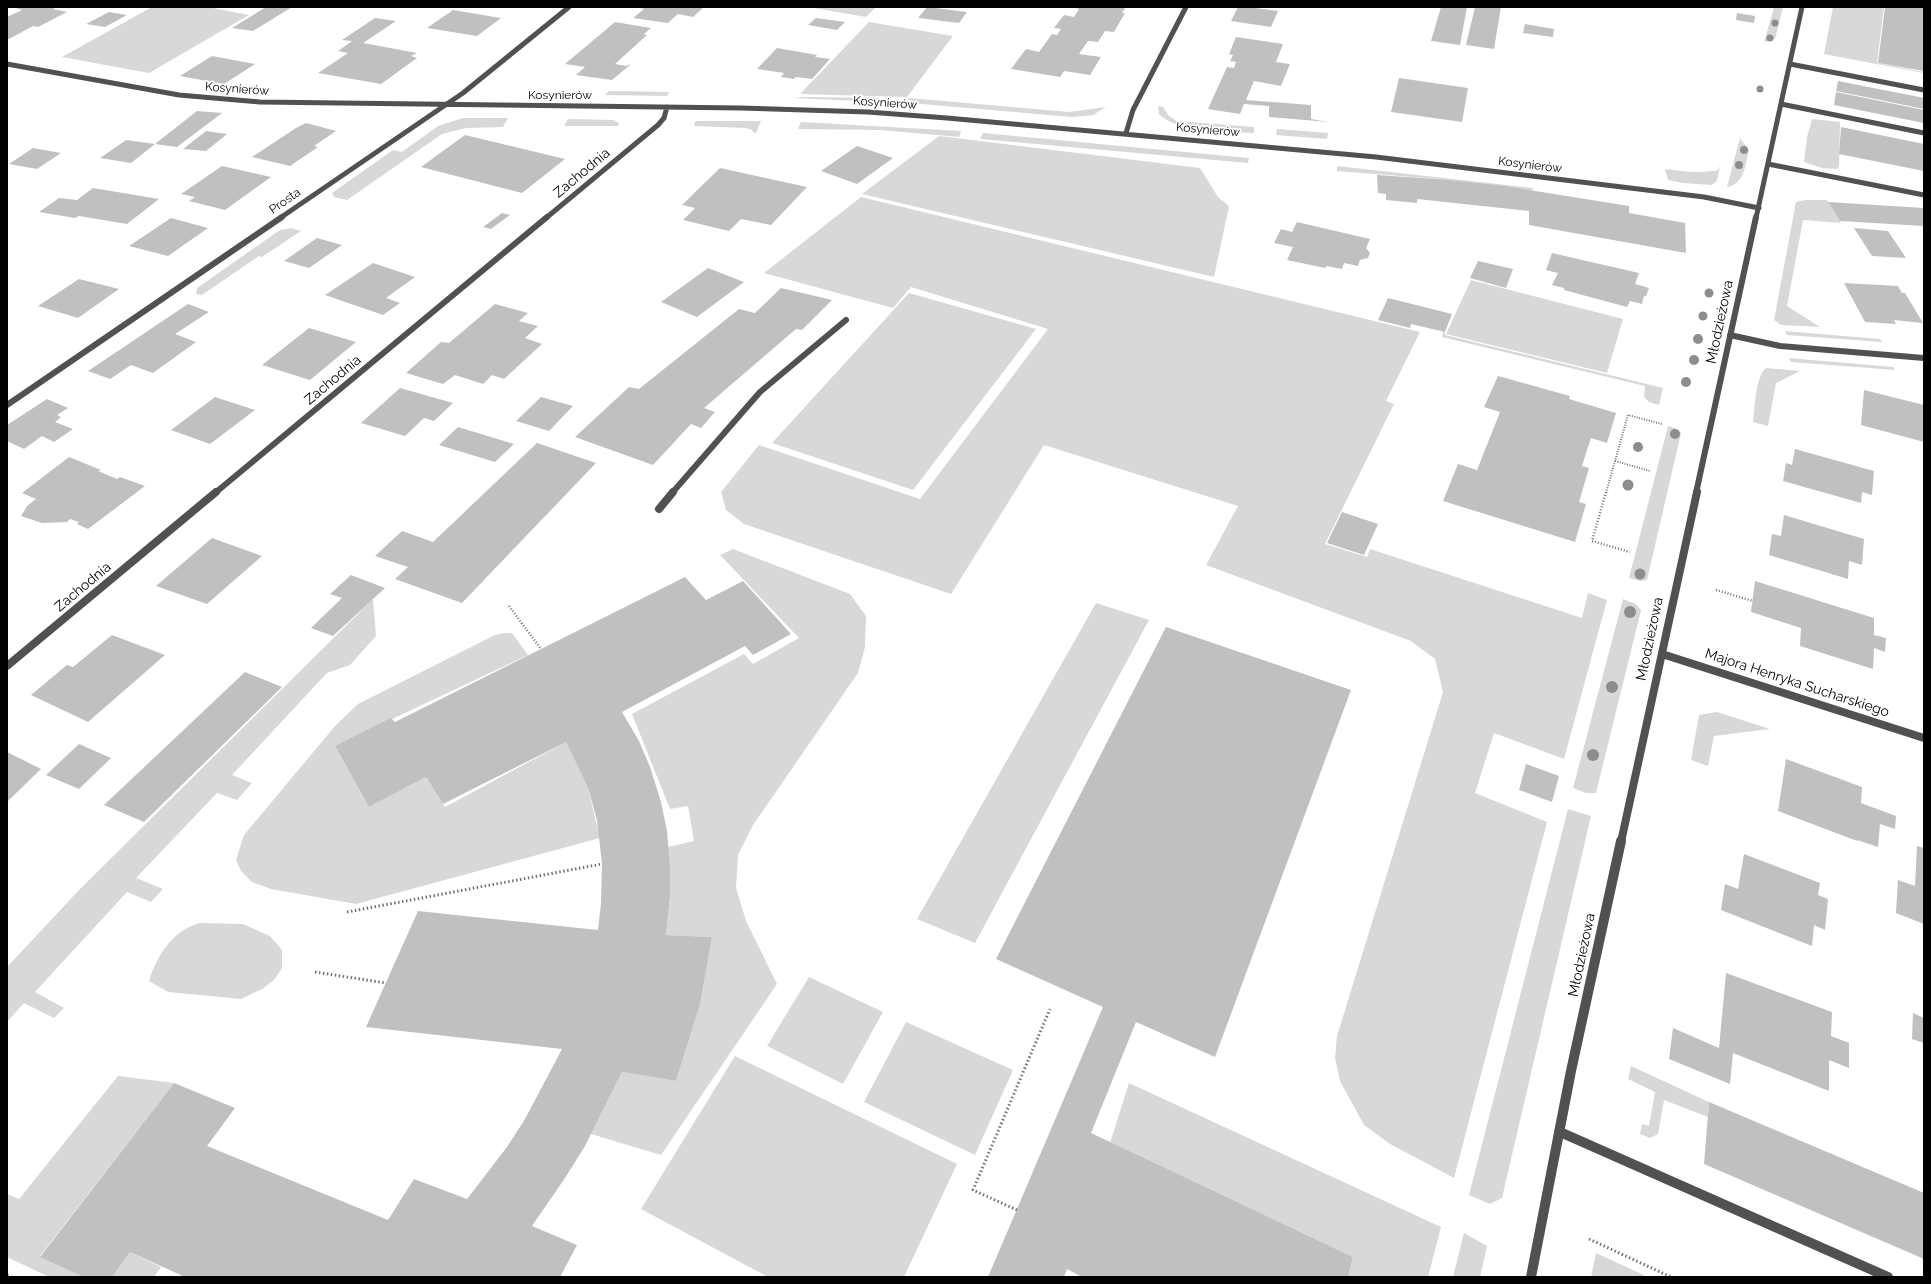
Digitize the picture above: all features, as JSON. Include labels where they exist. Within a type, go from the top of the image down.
[{"type":"street","name":"Prosta","points":[[7,405],[464,93],[569,7]]},
{"type":"street","points":[[1126,133],[1133,110],[1186,7]]},
{"type":"street","name":"Młodzieżowa","points":[[1531,1277],[1571,1071],[1802,7]]},
{"type":"street","name":"Kosynierów","points":[[7,64],[145,90],[219,99],[260,102],[444,106],[667,107],[868,112],[1126,133],[1324,151],[1412,161],[1704,198],[1759,208]]},
{"type":"street","points":[[1790,64],[1924,90]]},
{"type":"street","points":[[1781,104],[1924,133]]},
{"type":"street","name":"Zachodnia","points":[[7,666],[658,125],[664,118],[667,107]]},
{"type":"street","points":[[1768,164],[1924,195]]},
{"type":"street","points":[[659,509],[729,426],[760,392],[846,320]]},
{"type":"street","points":[[1730,335],[1780,346],[1924,358]]},
{"type":"street","name":"Majora Henryka Sucharskiego","points":[[1662,654],[1924,738]]},
{"type":"street","points":[[1560,1132],[1888,1277]]},
{"type":"path","points":[[1630,552],[1592,541],[1628,415],[1662,424]]},
{"type":"path","points":[[1615,461],[1650,471]]},
{"type":"path","points":[[1716,590],[1752,601]]},
{"type":"path","points":[[508,606],[541,649]]},
{"type":"path","points":[[347,912],[602,864]]},
{"type":"path","points":[[315,972],[386,983]]},
{"type":"path","points":[[1017,1210],[973,1190],[1050,1009]]},
{"type":"path","points":[[1589,1239],[1671,1277]]},
{"type":"path","points":[[7,1275],[11,1277]]},
{"type":"shaded area","points":[[152,7],[208,7],[249,15],[149,73],[62,57]]},
{"type":"shaded area","points":[[808,7],[876,7],[866,17]]},
{"type":"shaded area","points":[[1774,7],[1783,7],[1775,39],[1764,42]]},
{"type":"shaded area","points":[[1833,7],[1884,7],[1877,63],[1924,73],[1824,54]]},
{"type":"shaded area","points":[[869,22],[953,36],[907,97],[800,94]]},
{"type":"shaded area","points":[[609,91],[669,92],[667,96],[605,95]]},
{"type":"shaded area","points":[[794,98],[879,98],[881,102]]},
{"type":"shaded area","points":[[909,98],[1069,112],[1106,107],[1093,115],[1072,117],[910,103],[907,102]]},
{"type":"shaded area","points":[[1158,106],[1163,107],[1169,116],[1177,121],[1254,127],[1254,133],[1204,130],[1178,125],[1159,114]]},
{"type":"shaded area","points":[[463,118],[508,118],[503,127],[466,128],[442,134],[347,200],[334,197],[332,193],[393,150],[402,152],[438,126]]},
{"type":"shaded area","points":[[568,119],[613,120],[619,123],[618,126],[564,126]]},
{"type":"shaded area","points":[[1812,119],[1840,122],[1839,166],[1837,169],[1822,168],[1804,162],[1807,137]]},
{"type":"shaded area","points":[[695,121],[761,121],[756,133],[754,133],[752,130],[746,128],[694,126]]},
{"type":"shaded area","points":[[801,122],[961,131],[959,137],[881,130],[798,129]]},
{"type":"shaded area","points":[[1277,129],[1328,133],[1327,139],[1276,135]]},
{"type":"shaded area","points":[[983,133],[1249,158],[1248,163],[980,139]]},
{"type":"shaded area","points":[[939,136],[1200,168],[1218,197],[1229,206],[1214,277],[862,194]]},
{"type":"shaded area","points":[[1740,138],[1749,150],[1745,168],[1741,178],[1733,185],[1727,187]]},
{"type":"shaded area","points":[[1720,165],[1717,181],[1712,185],[1683,183],[1668,180],[1665,169],[1705,172],[1718,170]]},
{"type":"shaded area","points":[[1337,166],[1533,188],[1532,191],[1450,180],[1337,171]]},
{"type":"shaded area","points":[[861,197],[1420,332],[1386,401],[1394,404],[1325,544],[1367,557],[1370,549],[1582,618],[1588,593],[1607,600],[1564,759],[1494,733],[1475,793],[1547,822],[1454,1178],[1390,1144],[1364,1125],[1340,1081],[1335,1058],[1337,1036],[1443,692],[1435,659],[1411,641],[1206,565],[1238,506],[1044,445],[951,594],[744,524],[726,510],[721,492],[759,445],[920,499],[1048,329],[911,287],[893,308],[764,273]]},
{"type":"shaded area","points":[[1805,200],[1827,200],[1841,223],[1803,220],[1787,306],[1820,327],[1781,325],[1774,320],[1796,202]]},
{"type":"shaded area","points":[[291,228],[301,231],[262,257],[259,256],[202,295],[196,294],[197,288],[280,230]]},
{"type":"shaded area","points":[[1471,280],[1623,319],[1607,373],[1446,334]]},
{"type":"shaded area","points":[[909,293],[1036,329],[913,490],[772,443]]},
{"type":"shaded area","points":[[1785,331],[1880,339],[1882,342],[1787,335]]},
{"type":"shaded area","points":[[1443,332],[1445,332],[1445,335],[1663,388],[1659,405],[1649,402],[1644,397],[1645,386],[1442,337]]},
{"type":"shaded area","points":[[1789,358],[1893,367],[1895,370],[1791,362]]},
{"type":"shaded area","points":[[1766,368],[1800,371],[1776,383],[1768,426],[1753,422],[1758,385],[1762,372]]},
{"type":"shaded area","points":[[1668,426],[1677,429],[1681,433],[1647,580],[1640,581],[1629,578]]},
{"type":"shaded area","points":[[733,549],[850,594],[866,616],[865,647],[858,673],[753,825],[738,855],[736,888],[746,921],[777,984],[661,1155],[591,1134],[622,1072],[676,1081],[700,1005],[712,937],[666,935],[670,896],[668,847],[694,841],[688,806],[670,809],[632,714],[744,654],[753,664],[799,638],[720,555]]},
{"type":"shaded area","points":[[373,599],[376,636],[350,665],[327,673],[232,775],[252,783],[237,800],[217,793],[136,878],[163,889],[151,902],[127,892],[35,992],[64,1008],[54,1018],[24,1003],[7,1022],[7,967],[80,889]]},
{"type":"shaded area","points":[[1623,599],[1636,604],[1641,610],[1596,793],[1586,793],[1573,788]]},
{"type":"shaded area","points":[[1096,603],[1149,620],[975,943],[917,919]]},
{"type":"shaded area","points":[[503,633],[512,633],[528,655],[335,746],[369,807],[426,777],[445,807],[566,742],[588,788],[600,838],[356,904],[271,889],[252,882],[241,871],[236,860],[244,835],[335,726],[358,704],[493,636]]},
{"type":"shaded area","points":[[1717,712],[1770,729],[1714,736],[1708,766],[1691,760],[1699,715]]},
{"type":"shaded area","points":[[1568,809],[1591,816],[1502,1198],[1490,1204],[1469,1195]]},
{"type":"shaded area","points":[[200,923],[243,924],[270,936],[282,950],[282,968],[274,980],[262,989],[241,999],[168,992],[149,981],[152,971],[167,945],[182,931],[190,926]]},
{"type":"shaded area","points":[[809,977],[883,1012],[843,1084],[767,1046]]},
{"type":"shaded area","points":[[906,1022],[1013,1070],[975,1155],[864,1102]]},
{"type":"shaded area","points":[[735,1056],[957,1164],[904,1277],[768,1277],[641,1209]]},
{"type":"shaded area","points":[[1631,1066],[1709,1102],[1708,1117],[1664,1100],[1658,1134],[1650,1138],[1640,1134],[1642,1124],[1649,1126],[1655,1092],[1628,1079]]},
{"type":"shaded area","points":[[118,1076],[174,1083],[40,1256],[84,1277],[49,1277],[7,1257],[7,1194],[19,1199]]},
{"type":"shaded area","points":[[1129,1083],[1441,1227],[1428,1277],[1348,1277],[1353,1257],[1110,1143]]},
{"type":"shaded area","points":[[1464,1233],[1487,1246],[1480,1277],[1453,1277]]},
{"type":"shaded area","points":[[130,1252],[161,1267],[154,1277],[112,1277]]},
{"type":"shaded area","points":[[1596,1253],[1648,1277],[1591,1277]]},
{"type":"building","points":[[12,7],[57,7],[53,9],[67,12],[38,27],[33,26],[7,40],[7,17],[22,10]]},
{"type":"building","points":[[266,7],[292,7],[253,31],[232,28]]},
{"type":"building","points":[[638,7],[704,7],[693,17],[678,14],[668,23],[633,18],[644,9]]},
{"type":"building","points":[[927,7],[967,12],[959,23],[918,18]]},
{"type":"building","points":[[1073,7],[1126,7],[1122,13],[1125,13],[1114,32],[1105,31],[1098,42],[1088,41],[1079,54],[1101,57],[1090,75],[1064,71],[1060,77],[1011,69],[1026,49],[1039,52],[1052,34],[1057,35],[1061,29],[1054,28],[1064,15],[1074,17],[1079,9]]},
{"type":"building","points":[[1238,7],[1278,11],[1271,27],[1231,21]]},
{"type":"building","points":[[1441,7],[1467,7],[1460,45],[1431,41]]},
{"type":"building","points":[[1475,7],[1501,7],[1494,49],[1466,45]]},
{"type":"building","points":[[1885,7],[1924,7],[1924,71],[1878,63]]},
{"type":"building","points":[[453,10],[501,18],[477,36],[427,28]]},
{"type":"building","points":[[109,12],[127,15],[105,27],[86,24]]},
{"type":"building","points":[[1737,13],[1755,16],[1754,23],[1736,20]]},
{"type":"building","points":[[375,18],[396,21],[363,43],[417,53],[411,56],[417,58],[381,84],[318,73],[348,53],[338,51],[352,41],[342,40]]},
{"type":"building","points":[[816,18],[845,22],[837,30],[808,25]]},
{"type":"building","points":[[615,22],[651,28],[644,34],[647,35],[615,64],[626,66],[631,64],[612,80],[576,75],[585,67],[565,64]]},
{"type":"building","points":[[1525,24],[1554,29],[1553,37],[1523,33]]},
{"type":"building","points":[[1236,37],[1283,44],[1276,62],[1290,64],[1281,86],[1254,81],[1246,100],[1311,105],[1311,119],[1329,122],[1269,117],[1269,106],[1244,104],[1240,114],[1208,109],[1227,67],[1234,68],[1236,62],[1230,61],[1233,55],[1229,54]]},
{"type":"building","points":[[777,48],[817,55],[815,57],[830,59],[812,79],[781,77],[784,73],[757,69]]},
{"type":"building","points":[[212,56],[255,64],[224,84],[180,76]]},
{"type":"building","points":[[1399,78],[1468,88],[1462,122],[1391,112]]},
{"type":"building","points":[[1838,81],[1924,98],[1924,109],[1836,91]]},
{"type":"building","points":[[1836,92],[1924,110],[1924,123],[1834,105]]},
{"type":"building","points":[[197,111],[222,113],[177,147],[155,144]]},
{"type":"building","points":[[306,123],[336,131],[314,146],[318,147],[290,166],[252,157],[296,128]]},
{"type":"building","points":[[1841,127],[1924,144],[1924,171],[1839,154]]},
{"type":"building","points":[[206,131],[227,134],[206,151],[183,149]]},
{"type":"building","points":[[465,135],[565,159],[522,193],[421,167]]},
{"type":"building","points":[[126,140],[155,144],[131,163],[100,158]]},
{"type":"building","points":[[857,146],[893,158],[857,184],[821,171]]},
{"type":"building","points":[[33,148],[61,153],[37,169],[9,164]]},
{"type":"building","points":[[222,166],[271,177],[225,210],[189,201],[195,197],[181,194]]},
{"type":"building","points":[[720,168],[807,187],[771,225],[741,219],[729,231],[683,220],[695,208],[682,205]]},
{"type":"building","points":[[1377,175],[1450,180],[1504,186],[1629,206],[1629,213],[1685,223],[1686,253],[1529,225],[1529,211],[1417,199],[1417,203],[1386,200],[1386,194],[1378,193]]},
{"type":"building","points":[[93,188],[159,199],[127,224],[79,216],[75,218],[39,212],[59,198],[77,200]]},
{"type":"building","points":[[1828,202],[1924,208],[1924,226],[1840,221]]},
{"type":"building","points":[[502,213],[510,215],[491,229],[483,227]]},
{"type":"building","points":[[171,218],[208,228],[168,256],[129,246]]},
{"type":"building","points":[[1297,222],[1370,239],[1366,248],[1370,253],[1368,258],[1360,260],[1358,266],[1344,263],[1342,269],[1327,266],[1325,268],[1287,260],[1293,247],[1274,243],[1281,229],[1292,232]]},
{"type":"building","points":[[1854,228],[1888,231],[1906,258],[1872,256]]},
{"type":"building","points":[[317,238],[342,245],[309,268],[284,261]]},
{"type":"building","points":[[1552,253],[1639,273],[1635,284],[1649,288],[1646,296],[1644,296],[1642,304],[1630,301],[1627,307],[1564,290],[1564,288],[1552,285],[1558,273],[1546,270]]},
{"type":"building","points":[[1478,261],[1513,269],[1506,288],[1470,278]]},
{"type":"building","points":[[373,263],[415,277],[386,298],[400,303],[383,315],[325,295]]},
{"type":"building","points":[[708,268],[744,282],[697,317],[661,302]]},
{"type":"building","points":[[79,279],[119,289],[78,318],[38,306]]},
{"type":"building","points":[[1844,283],[1898,286],[1902,293],[1905,293],[1923,323],[1894,320],[1896,324],[1865,322]]},
{"type":"building","points":[[781,288],[832,300],[802,330],[796,329],[704,408],[715,412],[701,428],[691,424],[653,465],[575,437],[629,387],[639,389],[739,309],[755,313]]},
{"type":"building","points":[[1388,298],[1452,314],[1445,332],[1411,324],[1410,328],[1378,320]]},
{"type":"building","points":[[188,304],[209,312],[175,334],[196,342],[153,373],[131,365],[110,379],[88,371]]},
{"type":"building","points":[[495,304],[528,313],[519,321],[538,326],[525,338],[542,344],[504,379],[492,375],[483,384],[455,375],[443,384],[406,373],[441,342],[449,343]]},
{"type":"building","points":[[309,328],[356,342],[310,380],[262,365]]},
{"type":"building","points":[[1498,376],[1570,396],[1569,399],[1616,413],[1607,443],[1591,438],[1582,466],[1589,468],[1579,502],[1586,504],[1575,542],[1443,501],[1458,464],[1477,470],[1500,412],[1484,407]]},
{"type":"building","points":[[400,388],[453,403],[434,421],[424,418],[405,436],[361,423]]},
{"type":"building","points":[[1864,390],[1924,405],[1924,442],[1861,425]]},
{"type":"building","points":[[215,397],[255,410],[210,444],[171,430]]},
{"type":"building","points":[[541,397],[573,406],[549,431],[516,421]]},
{"type":"building","points":[[47,399],[68,408],[57,415],[61,417],[55,422],[73,429],[54,442],[42,436],[24,449],[7,441],[7,425]]},
{"type":"building","points":[[458,427],[514,444],[495,462],[439,445]]},
{"type":"building","points":[[537,443],[596,463],[462,603],[395,579],[408,567],[375,556],[402,531],[433,542]]},
{"type":"building","points":[[1795,449],[1874,471],[1872,495],[1862,492],[1861,503],[1783,481],[1786,463],[1792,465]]},
{"type":"building","points":[[69,457],[101,470],[98,471],[117,479],[120,477],[145,486],[88,529],[77,524],[79,522],[70,519],[67,522],[42,523],[21,516],[27,506],[36,499],[22,493]]},
{"type":"building","points":[[1342,512],[1378,524],[1364,555],[1327,543]]},
{"type":"building","points":[[1784,515],[1864,539],[1862,565],[1849,561],[1848,579],[1769,555],[1772,534],[1781,536]]},
{"type":"building","points":[[212,538],[262,556],[207,604],[156,586]]},
{"type":"building","points":[[351,575],[385,588],[333,636],[311,628],[342,598],[330,594]]},
{"type":"building","points":[[685,577],[706,600],[743,581],[791,634],[753,655],[745,646],[622,712],[639,741],[650,767],[661,802],[667,831],[670,868],[670,896],[666,935],[712,937],[700,1005],[676,1081],[622,1072],[585,1146],[532,1226],[577,1245],[560,1277],[185,1277],[130,1252],[112,1277],[84,1277],[40,1257],[174,1083],[235,1108],[207,1146],[388,1220],[414,1179],[467,1199],[507,1147],[525,1119],[562,1049],[366,1027],[418,911],[598,930],[601,903],[602,864],[597,820],[588,788],[566,742],[443,804],[426,777],[369,807],[335,746],[391,718],[395,722]]},
{"type":"building","points":[[1755,581],[1874,618],[1874,635],[1886,638],[1885,652],[1874,648],[1873,669],[1800,646],[1801,628],[1751,612]]},
{"type":"building","points":[[1166,627],[1351,690],[1215,1057],[1136,1022],[1091,1133],[1353,1257],[1348,1277],[1082,1277],[1067,1269],[1064,1277],[988,1277],[1103,1007],[996,959]]},
{"type":"building","points":[[112,635],[165,655],[88,722],[31,695],[67,665],[73,667]]},
{"type":"building","points":[[245,672],[282,687],[144,822],[104,805]]},
{"type":"building","points":[[79,744],[111,758],[79,789],[46,775]]},
{"type":"building","points":[[7,752],[41,769],[7,802]]},
{"type":"building","points":[[1786,759],[1862,787],[1861,803],[1896,816],[1895,829],[1880,824],[1878,847],[1857,841],[1778,811]]},
{"type":"building","points":[[1526,764],[1559,776],[1552,802],[1519,790]]},
{"type":"building","points":[[1917,846],[1924,848],[1924,924],[1896,913],[1898,880],[1915,886]]},
{"type":"building","points":[[1744,854],[1820,883],[1818,895],[1828,899],[1825,930],[1814,925],[1812,946],[1721,910],[1725,884],[1738,889]]},
{"type":"building","points":[[1726,973],[1832,1012],[1831,1036],[1849,1043],[1849,1068],[1829,1060],[1829,1091],[1733,1053],[1730,1084],[1669,1059],[1673,1028],[1719,1048]]},
{"type":"building","points":[[1913,1013],[1924,1018],[1924,1043],[1912,1039]]},
{"type":"building","points":[[1709,1102],[1924,1193],[1924,1259],[1704,1164]]}]
